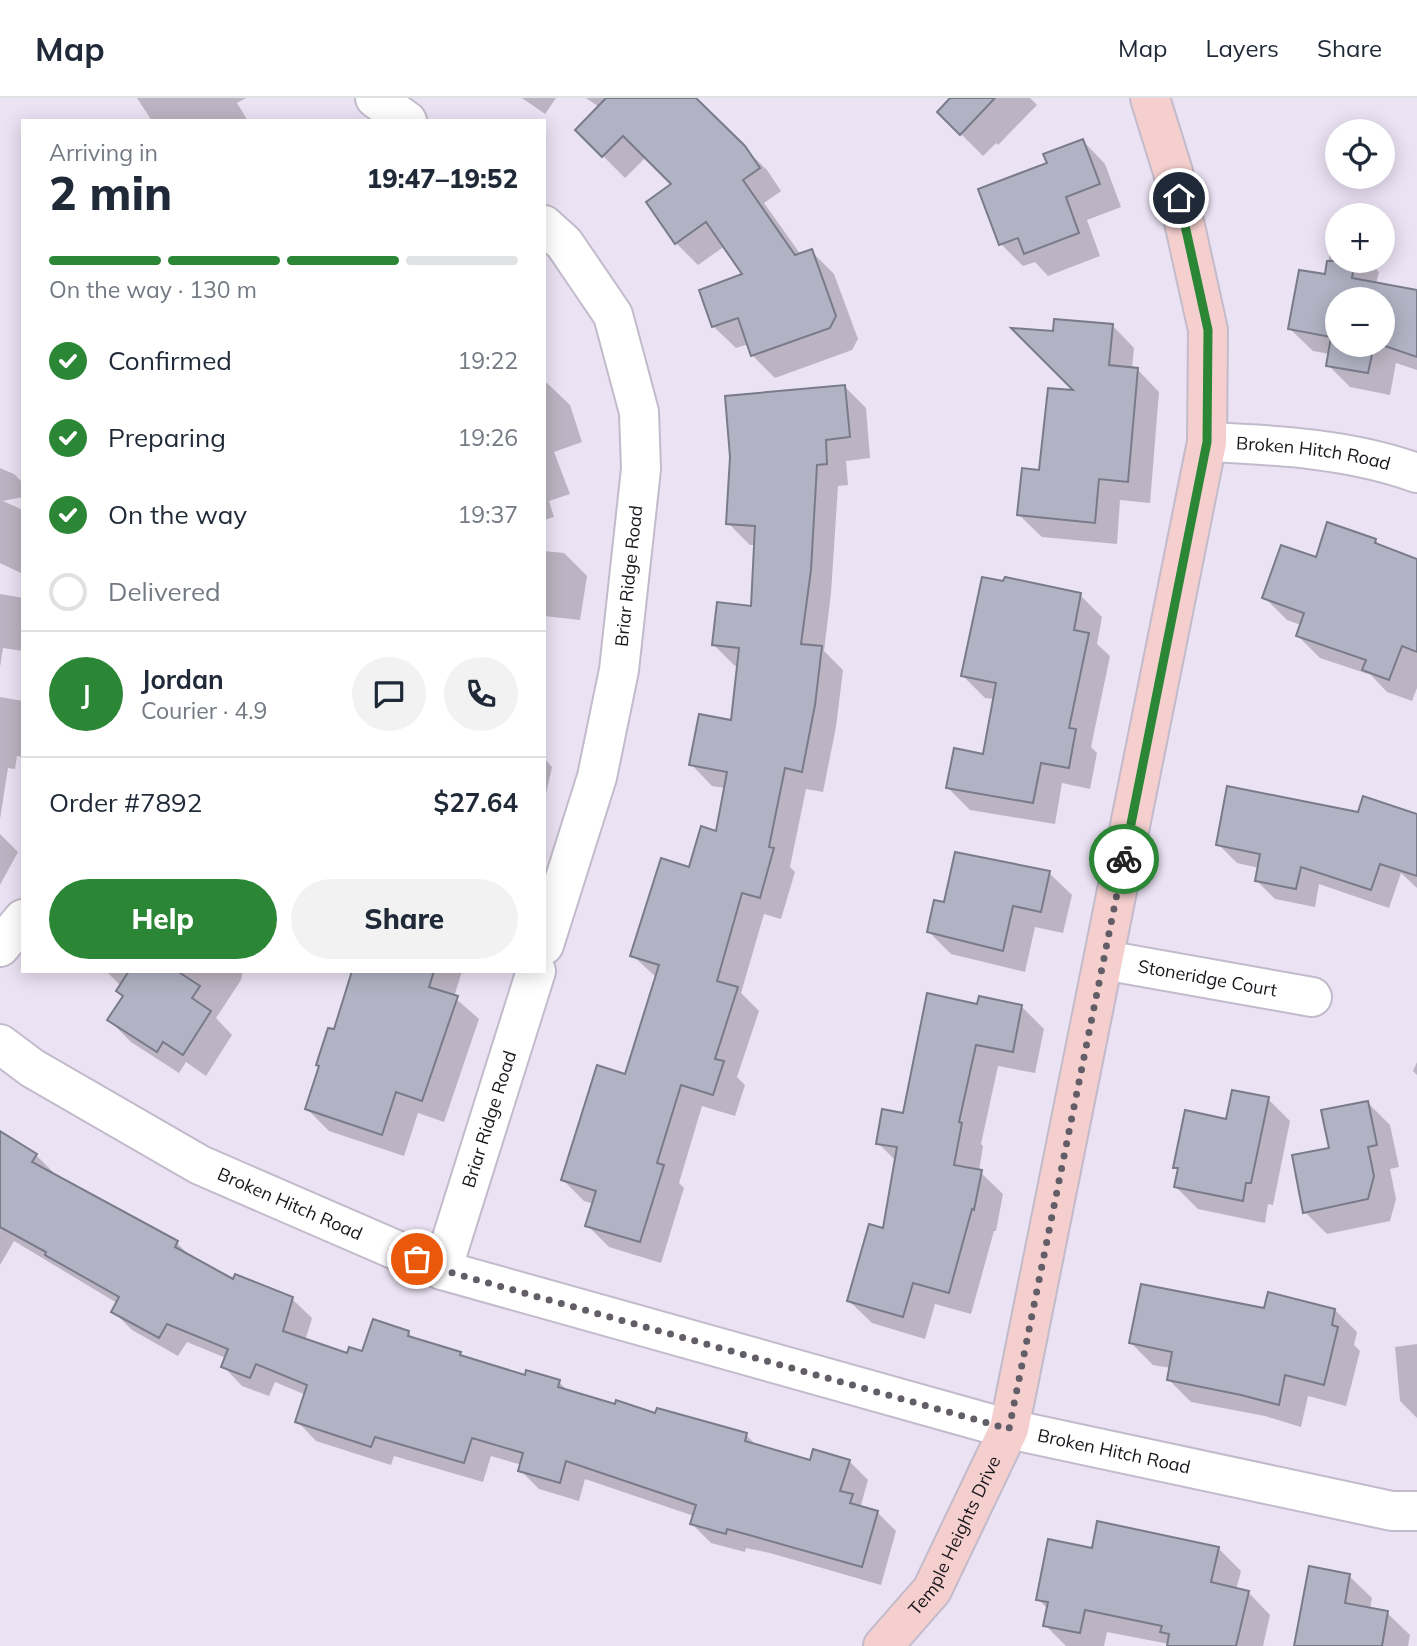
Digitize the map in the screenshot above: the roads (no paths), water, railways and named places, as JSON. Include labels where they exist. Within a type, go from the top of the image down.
[{"type":"street","points":[[375,98],[404,119]]},
{"type":"street","name":"Temple Heights Drive","points":[[883,1646],[932,1590],[1009,1429],[1207,442],[1208,330],[1173,172],[1150,98]]},
{"type":"street","name":"Briar Ridge Road","points":[[546,227],[564,243],[613,315],[639,412],[641,469],[617,684],[597,776],[546,939]]},
{"type":"street","name":"Broken Hitch Road","points":[[1207,442],[1304,447],[1417,473]]},
{"type":"street","points":[[0,947],[21,921]]},
{"type":"street","name":"Stoneridge Court","points":[[1104,960],[1312,998]]},
{"type":"street","name":"Briar Ridge Road","points":[[442,1270],[535,973]]},
{"type":"street","name":"Broken Hitch Road","points":[[0,1044],[32,1068],[200,1165],[442,1270],[1009,1429],[1392,1510],[1417,1511]]}]
